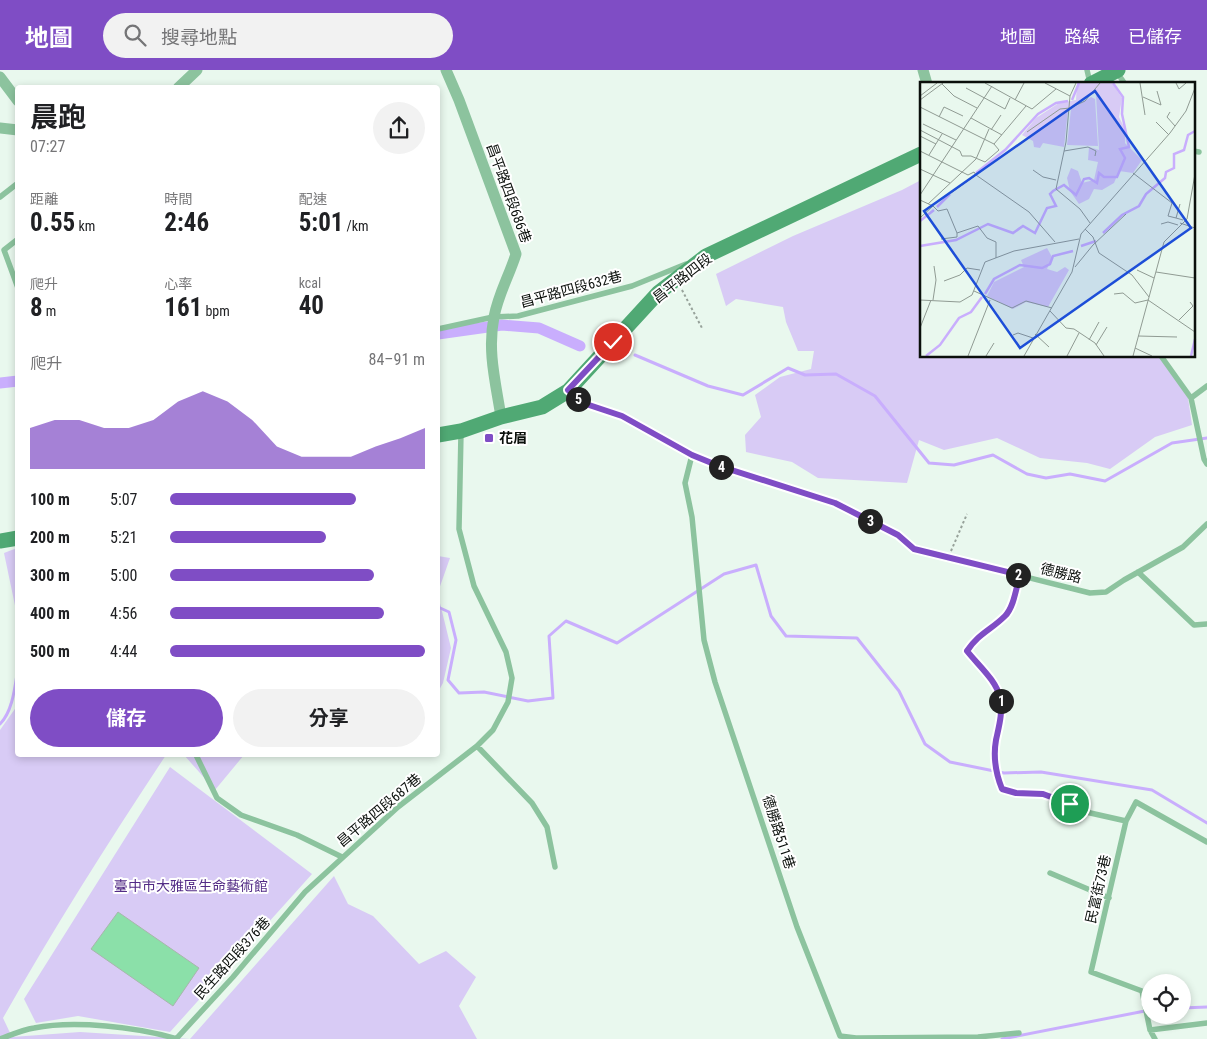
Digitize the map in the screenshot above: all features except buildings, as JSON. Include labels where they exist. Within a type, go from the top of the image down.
[{"type":"street","points":[[181,85],[197,70]]},
{"type":"street","name":"昌平路四段686巷","points":[[446,70],[516,254],[502,286],[494,317],[490,352],[501,417]]},
{"type":"street","points":[[1097,82],[1120,75]]},
{"type":"street","points":[[0,77],[15,97]]},
{"type":"street","name":"昌平路四段","points":[[440,435],[461,431],[501,417],[542,407],[568,390],[658,293],[706,256],[920,154]]},
{"type":"street","points":[[0,541],[15,538]]},
{"type":"lane","points":[[0,197],[15,185]]},
{"type":"lane","points":[[15,241],[4,250],[15,280]]},
{"type":"lane","name":"昌平路四段632巷","points":[[440,328],[494,317],[518,316],[632,286],[706,256]]},
{"type":"lane","points":[[1162,358],[1191,398],[1204,458],[1207,464]]},
{"type":"lane","points":[[1191,398],[1207,386]]},
{"type":"lane","name":"德勝路","points":[[568,390],[583,403],[622,416],[692,455],[719,466],[835,503],[898,535],[914,549],[1090,593],[1106,592],[1183,547],[1207,524]]},
{"type":"lane","name":"昌平路四段687巷","points":[[305,892],[398,807],[477,746],[493,730],[508,702],[512,678],[506,652],[474,586],[460,530],[461,431]]},
{"type":"lane","name":"德勝路511巷","points":[[692,455],[685,483],[692,517],[704,640],[715,682],[797,927],[841,1038],[978,1038],[1020,1033]]},
{"type":"lane","points":[[1138,572],[1194,625],[1207,624]]},
{"type":"lane","points":[[1020,575],[1014,598],[1006,615],[974,641],[967,651],[993,683],[1000,697],[1002,720],[996,742],[996,773],[1002,789],[1016,793],[1043,794],[1070,804],[1077,810],[1126,821]]},
{"type":"lane","points":[[477,746],[532,803],[547,827],[555,867]]},
{"type":"lane","points":[[197,757],[217,798],[241,815],[297,835],[342,857]]},
{"type":"lane","name":"民富街73巷","points":[[1150,1030],[1142,991],[1091,972],[1126,821],[1136,802],[1207,842]]},
{"type":"lane","points":[[1050,873],[1108,898]]},
{"type":"lane","name":"民生路四段376巷","points":[[176,1039],[233,977],[305,892]]},
{"type":"lane","points":[[1155,1039],[1150,1030],[1207,1023]]},
{"type":"lane","points":[[0,1039],[34,1028],[79,1024],[143,1031],[176,1039]]},
{"type":"path","points":[[676,279],[702,328]]},
{"type":"path","points":[[948,557],[967,514]]},
{"type":"green space","points":[[920,181],[920,358],[1161,358],[1188,398],[1192,425],[1155,437],[1110,469],[1087,463],[1040,458],[997,438],[944,450],[919,440],[907,483],[818,478],[792,462],[746,452],[745,435],[761,417],[755,395],[780,377],[811,369],[814,351],[798,351],[786,322],[783,307],[736,299],[726,306],[716,274],[793,236]]},
{"type":"green space","points":[[15,549],[15,605],[4,553]]},
{"type":"green space","points":[[440,556],[450,558],[440,586]]},
{"type":"green space","points":[[440,603],[451,648],[440,688]]},
{"type":"green space","points":[[15,709],[15,757],[165,757],[82,885],[3,1018],[12,1037],[80,1032],[190,1039],[0,1039],[0,730]]},
{"type":"green space","points":[[186,757],[242,757],[215,790]]},
{"type":"green space","name":"臺中市大雅區生命藝術館","points":[[170,767],[312,874],[170,1032],[78,1016],[36,1023],[24,999]]},
{"type":"green space","points":[[334,876],[348,904],[373,916],[419,964],[446,951],[476,977],[459,1006],[477,1039],[190,1039]]},
{"type":"waterway","points":[[440,334],[502,325],[539,328],[580,346]]},
{"type":"waterway","points":[[635,355],[708,386],[743,395],[788,368],[805,375],[836,374],[875,396],[929,463],[954,465],[993,455],[1027,474],[1046,478],[1070,474],[1105,481],[1172,443],[1207,438]]},
{"type":"waterway","points":[[0,383],[15,381]]},
{"type":"waterway","points":[[440,608],[449,612],[456,640],[448,680],[459,693],[484,692],[528,701],[553,698],[549,636],[566,621],[617,643],[724,574],[756,565],[771,616],[786,636],[857,638],[899,691],[925,744],[950,762],[1004,773],[1041,772],[1152,790],[1207,823]]},
{"type":"waterway","points":[[0,724],[11,705],[15,684]]},
{"type":"waterway","points":[[1191,1008],[1207,1007]]},
{"type":"waterway","points":[[1002,1039],[1141,1012]]},
{"type":"place","name":"花眉","points":[[489,438]]},
{"type":"route","points":[[613,342],[568,390],[583,403],[622,416],[692,455],[719,466],[835,503],[898,535],[914,549],[1020,575],[1014,598],[1006,615],[974,641],[967,651],[993,683],[1000,697],[1002,720],[996,742],[996,773],[1002,789],[1016,793],[1043,794],[1070,804]]}]
